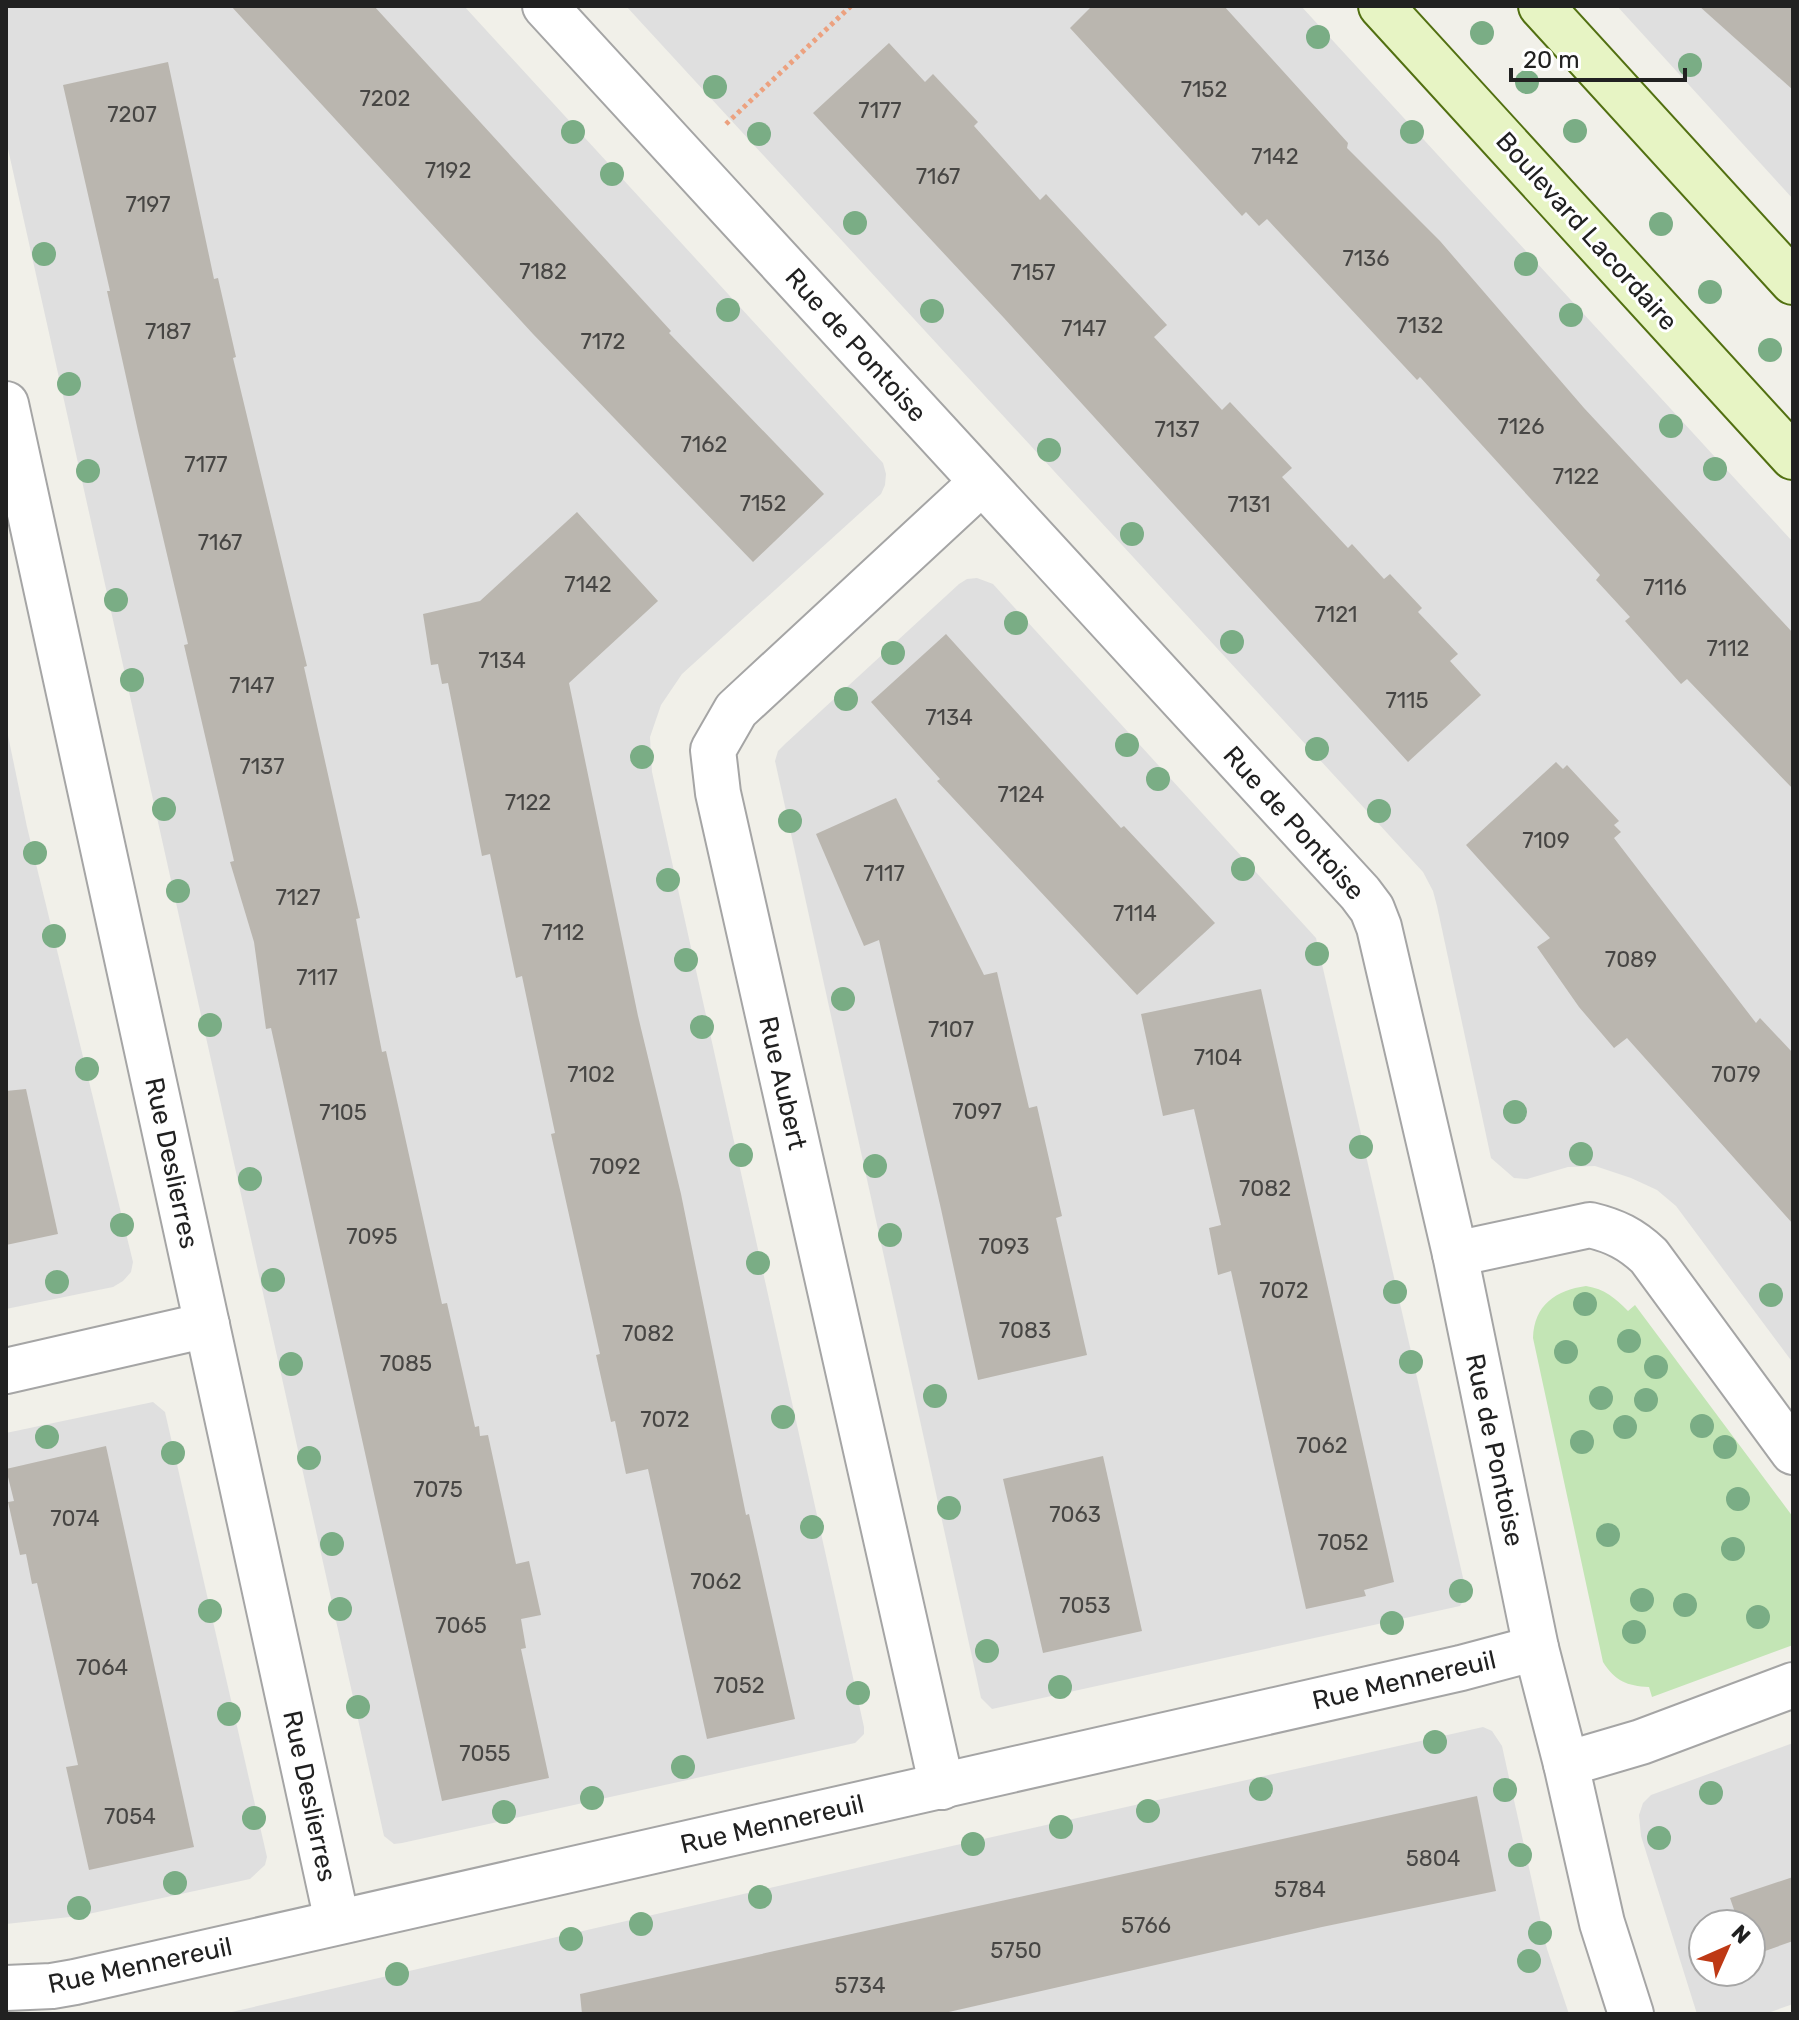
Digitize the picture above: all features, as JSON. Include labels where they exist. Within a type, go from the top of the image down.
[{"type":"main road","name":"Boulevard Lacordaire","points":[[1381,6],[1793,457]]},
{"type":"main road","points":[[1541,6],[1793,282]]},
{"type":"street","name":"Rue de Pontoise","points":[[545,6],[1372,909],[1379,927],[1455,1254],[1536,1648],[1602,1923],[1631,2014]]},
{"type":"street","name":"Rue Deslierres","points":[[6,404],[337,1921]]},
{"type":"street","name":"Rue Aubert","points":[[942,1787],[724,824],[713,750],[736,710],[981,483]]},
{"type":"street","points":[[1455,1254],[1590,1225],[1632,1239],[1649,1256],[1793,1452]]},
{"type":"street","points":[[6,1371],[207,1325]]},
{"type":"street","name":"Rue Mennereuil","points":[[6,1988],[64,1984],[942,1787],[1536,1648]]},
{"type":"street","points":[[1566,1764],[1641,1742],[1793,1685]]},
{"type":"path","points":[[726,124],[851,6]]},
{"type":"shaded area","points":[[6,6],[464,6],[883,463],[886,474],[881,494],[682,674],[661,705],[650,737],[652,772],[864,1727],[864,1734],[855,1743],[402,1843],[394,1844],[384,1836],[6,140]]},
{"type":"shaded area","points":[[626,6],[1301,6],[1793,542],[1793,1363],[1676,1206],[1657,1190],[1595,1166],[1568,1167],[1527,1179],[1514,1178],[1491,1158],[1437,906],[1423,872]]},
{"type":"shaded area","points":[[1617,6],[1793,6],[1793,199]]},
{"type":"shaded area","points":[[977,578],[993,584],[1316,938],[1467,1595],[1460,1606],[992,1709],[981,1698],[775,761],[778,751],[785,744],[959,584]]},
{"type":"shaded area","points":[[6,726],[27,827],[133,1262],[131,1272],[113,1287],[6,1309]]},
{"type":"shaded area","points":[[153,1402],[165,1412],[267,1857],[265,1865],[250,1879],[79,1916],[6,1924],[6,1433]]},
{"type":"shaded area","points":[[1483,1727],[1492,1731],[1502,1746],[1547,1949],[1569,2014],[223,2014],[952,1846]]},
{"type":"shaded area","points":[[1793,1743],[1793,2004],[1765,2014],[1697,2014],[1689,1988],[1767,1988],[1767,1908],[1687,1908],[1687,1982],[1641,1836],[1639,1815],[1643,1803],[1651,1795]]},
{"type":"green space","points":[[1586,1286],[1599,1289],[1628,1311],[1635,1305],[1793,1517],[1793,1645],[1652,1697],[1649,1687],[1622,1681],[1603,1662],[1533,1338],[1537,1317],[1549,1301],[1565,1291]]},
{"type":"building","points":[[231,6],[374,6],[671,331],[669,333],[824,494],[753,562],[533,334]]},
{"type":"building","points":[[1092,6],[1224,6],[1348,143],[1347,148],[1440,241],[1584,408],[1793,633],[1793,789],[1687,679],[1681,684],[1625,621],[1630,617],[1596,580],[1600,575],[1420,377],[1417,380],[1267,219],[1259,226],[1246,212],[1242,216],[1070,28]]},
{"type":"building","points":[[1699,6],[1793,6],[1793,90]]},
{"type":"building","points":[[889,43],[925,82],[933,74],[978,122],[974,126],[1040,200],[1046,194],[1167,325],[1154,337],[1222,410],[1230,402],[1292,468],[1282,477],[1348,548],[1352,544],[1384,579],[1390,574],[1422,608],[1418,612],[1458,654],[1450,661],[1481,695],[1408,762],[813,113]]},
{"type":"building","points":[[168,62],[214,279],[218,278],[236,357],[233,358],[307,666],[304,667],[360,918],[356,919],[382,1052],[386,1051],[442,1304],[447,1303],[475,1427],[479,1426],[480,1436],[488,1435],[516,1564],[529,1561],[541,1615],[521,1619],[526,1648],[521,1649],[549,1778],[442,1801],[271,1028],[266,1029],[254,942],[230,862],[234,861],[184,645],[188,644],[63,85]]},
{"type":"building","points":[[577,512],[658,601],[569,683],[638,1016],[681,1194],[746,1515],[749,1514],[795,1719],[707,1739],[648,1469],[626,1474],[615,1421],[611,1422],[596,1355],[600,1354],[551,1134],[555,1133],[522,976],[516,978],[490,854],[482,856],[448,683],[442,684],[438,664],[431,665],[423,614],[480,601]]},
{"type":"building","points":[[946,634],[1121,828],[1124,826],[1215,923],[1137,995],[937,781],[940,779],[871,702]]},
{"type":"building","points":[[1556,762],[1563,769],[1567,765],[1619,821],[1614,825],[1621,832],[1614,838],[1756,1023],[1760,1018],[1793,1053],[1793,1224],[1627,1038],[1614,1048],[1579,1007],[1537,947],[1550,938],[1466,845]]},
{"type":"building","points":[[896,798],[984,975],[997,972],[1029,1108],[1037,1106],[1062,1216],[1056,1218],[1087,1355],[978,1380],[879,940],[864,946],[816,834]]},
{"type":"building","points":[[1261,989],[1394,1582],[1364,1590],[1366,1596],[1306,1609],[1231,1271],[1218,1275],[1209,1228],[1221,1225],[1194,1109],[1163,1116],[1141,1014]]},
{"type":"building","points":[[26,1089],[58,1234],[6,1245],[6,1091]]},
{"type":"building","points":[[106,1446],[194,1847],[89,1870],[66,1767],[78,1765],[37,1583],[32,1584],[26,1554],[20,1555],[8,1502],[14,1501],[6,1469]]},
{"type":"building","points":[[1103,1456],[1142,1631],[1043,1653],[1003,1479]]},
{"type":"building","points":[[1477,1796],[1496,1891],[1322,1927],[940,2014],[582,2014],[580,1994]]},
{"type":"building","points":[[1793,1877],[1793,1941],[1767,1950],[1767,1908],[1733,1908],[1730,1898]]}]
